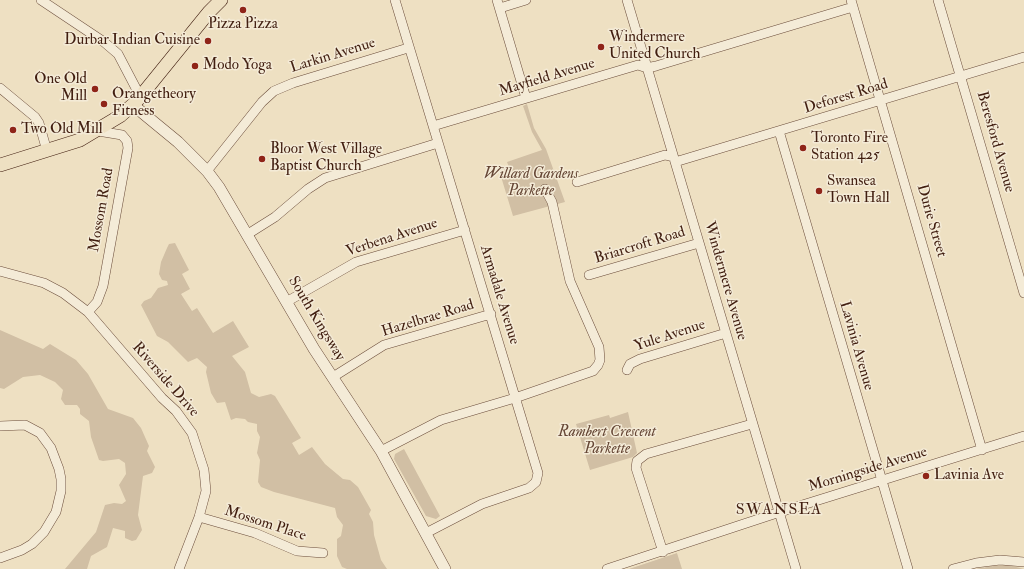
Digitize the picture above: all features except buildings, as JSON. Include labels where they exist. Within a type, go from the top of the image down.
[{"type":"main road","points":[[0,165],[80,140],[98,131],[136,101],[209,12],[221,0]]},
{"type":"street","points":[[41,0],[104,42],[118,54],[136,101]]},
{"type":"street","name":"Armadale Avenue","points":[[395,0],[408,48],[491,314],[515,398],[538,468],[536,482],[529,488],[482,504],[426,533]]},
{"type":"street","points":[[526,0],[499,4],[526,98]]},
{"type":"street","name":"Windermere Avenue","points":[[627,0],[796,569]]},
{"type":"street","name":"Beresford Avenue","points":[[938,0],[1024,293]]},
{"type":"street","name":"Mayfield Avenue","points":[[433,126],[638,65],[647,68],[852,3]]},
{"type":"street","name":"Durie Street","points":[[852,3],[982,450]]},
{"type":"street","name":"Larkin Avenue","points":[[207,171],[262,102],[274,91],[293,83],[408,48]]},
{"type":"street","name":"Deforest Road","points":[[577,182],[665,155],[674,159],[779,131],[1024,57]]},
{"type":"street","points":[[0,88],[35,117],[39,123],[47,151]]},
{"type":"street","name":"South Kingsway","points":[[136,101],[207,171],[248,234],[288,301],[314,349],[381,451],[445,569]]},
{"type":"street","name":"Mossom Road","points":[[88,312],[97,302],[103,286],[128,148],[127,141],[122,135],[98,131]]},
{"type":"street","name":"Lavinia Avenue","points":[[779,131],[908,569]]},
{"type":"street","points":[[248,234],[276,217],[308,189],[325,178],[438,143]]},
{"type":"street","points":[[381,451],[441,420],[515,398],[593,371],[600,360],[598,347],[570,281],[552,202],[545,189]]},
{"type":"street","name":"Verbena Avenue","points":[[288,301],[356,262],[465,230]]},
{"type":"street","name":"Briarcroft Road","points":[[589,275],[699,243]]},
{"type":"street","name":"Riverside Drive","points":[[0,271],[44,283],[63,293],[88,312],[162,398],[176,411],[192,433],[201,459],[206,481],[204,501],[179,569]]},
{"type":"street","name":"Hazelbrae Road","points":[[333,377],[384,345],[491,314]]},
{"type":"street","name":"Yule Avenue","points":[[627,370],[630,364],[640,359],[726,333]]},
{"type":"street","points":[[663,552],[636,468],[637,461],[646,454],[752,424]]},
{"type":"street","points":[[0,426],[25,425],[40,433],[51,448],[59,469],[61,491],[56,512],[44,532],[22,550],[0,558]]},
{"type":"street","name":"Morningside Avenue","points":[[607,569],[663,552],[780,512],[1024,436]]},
{"type":"street","name":"Mossom Place","points":[[199,517],[255,533],[297,551],[324,554]]},
{"type":"street","points":[[953,569],[976,563],[1000,560],[1024,562]]},
{"type":"green space","name":"Willard Gardens Parkette","points":[[527,104],[534,128],[546,149],[565,202],[513,216],[499,170],[509,167],[507,162],[542,150],[532,132],[523,106]]},
{"type":"green space","points":[[175,243],[189,270],[182,274],[190,289],[181,294],[192,311],[197,308],[213,333],[233,321],[249,347],[232,356],[245,372],[251,393],[259,397],[271,394],[275,396],[301,438],[292,443],[299,455],[312,447],[325,464],[343,479],[350,480],[358,487],[371,510],[369,514],[373,522],[374,535],[381,560],[387,569],[347,569],[342,567],[337,556],[337,539],[341,536],[343,525],[337,517],[335,508],[274,492],[261,487],[258,482],[260,460],[257,453],[260,437],[257,431],[257,424],[248,422],[245,419],[236,418],[231,420],[225,402],[217,403],[211,393],[206,372],[207,367],[197,358],[188,362],[168,342],[157,336],[141,305],[144,301],[151,298],[158,288],[168,285],[167,281],[162,280],[159,274],[161,262],[169,244]]},
{"type":"green space","points":[[0,330],[43,349],[50,344],[76,360],[88,374],[108,409],[133,418],[141,428],[149,446],[147,451],[155,467],[152,473],[143,476],[138,515],[142,530],[136,540],[132,541],[125,538],[125,531],[113,528],[107,547],[91,556],[87,569],[65,569],[96,532],[105,505],[114,503],[122,504],[126,501],[119,485],[126,474],[125,463],[119,459],[99,460],[91,437],[89,421],[80,414],[80,409],[77,405],[65,405],[61,399],[63,390],[55,382],[40,375],[23,377],[4,389],[0,388]]},
{"type":"green space","name":"Rambert Crescent Parkette","points":[[628,412],[637,453],[633,457],[590,470],[576,424],[609,415],[610,418]]},
{"type":"green space","points":[[404,449],[440,516],[436,519],[426,516],[394,459],[395,454]]},
{"type":"green space","points":[[677,553],[682,569],[629,569]]},
{"type":"green space","points":[[1008,565],[1024,569],[975,569],[993,566]]},
{"type":"place","name":"Pizza Pizza","points":[[243,10]]},
{"type":"place","name":"Durbar Indian Cuisine","points":[[208,41]]},
{"type":"place","name":"Windermere United Church","points":[[601,47]]},
{"type":"place","name":"Modo Yoga","points":[[195,66]]},
{"type":"place","name":"One Old Mill","points":[[95,89]]},
{"type":"place","name":"Orangetheory Fitness","points":[[104,104]]},
{"type":"place","name":"Two Old Mill","points":[[13,130]]},
{"type":"place","name":"Toronto Fire Station 425","points":[[803,148]]},
{"type":"place","name":"Bloor West Village Baptist Church","points":[[262,159]]},
{"type":"place","name":"Swansea Town Hall","points":[[819,191]]},
{"type":"place","name":"Lavinia Ave","points":[[926,476]]},
{"type":"district","name":"SWANSEA","points":[[779,511]]}]
